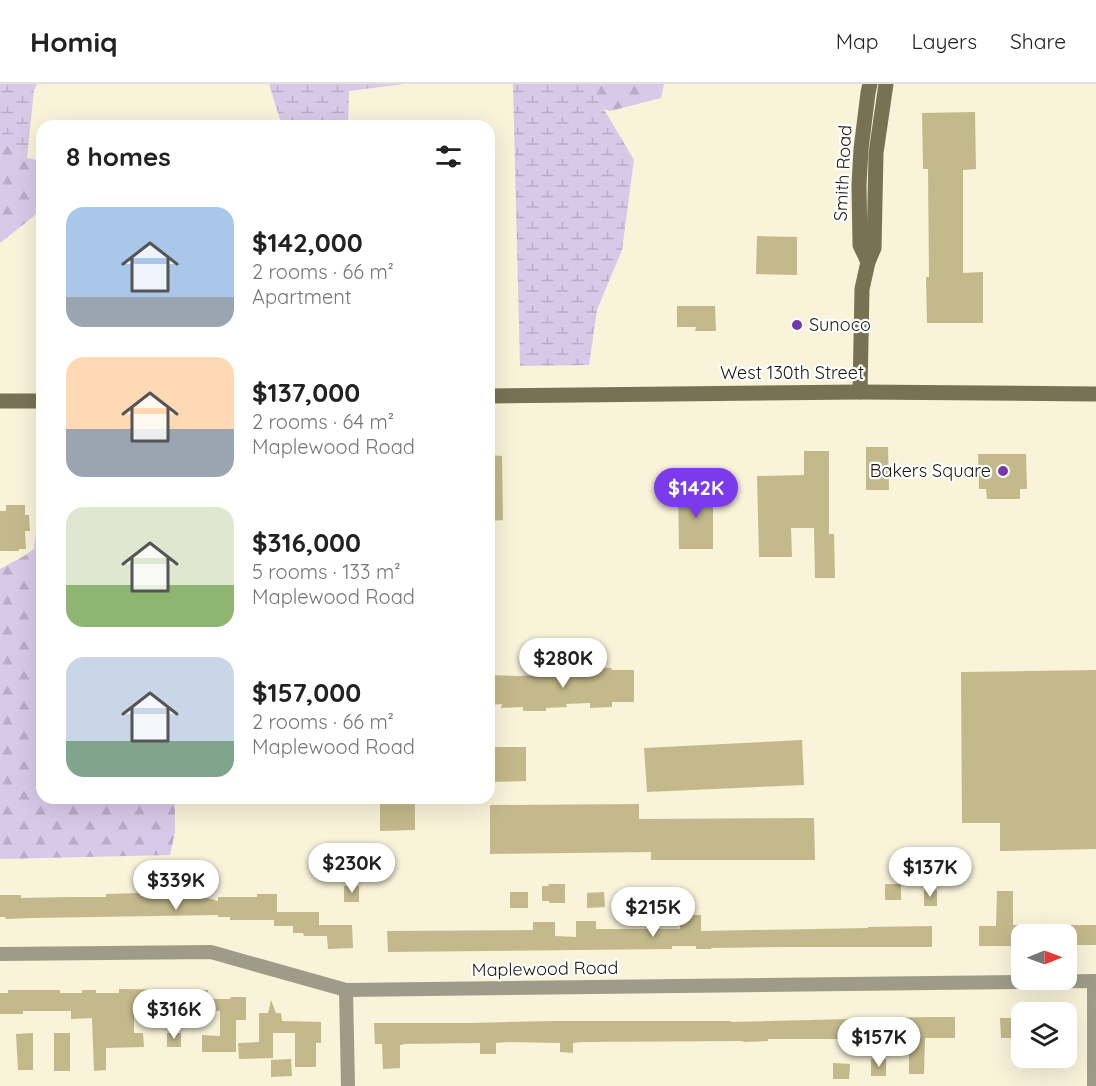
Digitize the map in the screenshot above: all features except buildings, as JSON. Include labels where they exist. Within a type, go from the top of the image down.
[{"type":"main road","name":"Smith Road","points":[[868,262],[860,245],[859,185],[861,149],[870,84]]},
{"type":"main road","name":"Smith Road","points":[[860,392],[862,289],[868,262],[874,248],[876,153],[886,84]]},
{"type":"main road","name":"West 130th Street","points":[[495,396],[860,392],[1096,394]]},
{"type":"main road","points":[[0,401],[36,401]]},
{"type":"street","name":"Maplewood Road","points":[[0,954],[211,952],[346,990],[1095,981]]},
{"type":"street","points":[[1094,1086],[1095,981]]},
{"type":"street","points":[[346,990],[348,1086]]},
{"type":"green space","points":[[0,84],[37,84],[34,90],[27,158],[0,141]]},
{"type":"green space","points":[[269,84],[404,84],[349,91],[348,120],[280,120]]},
{"type":"green space","points":[[513,84],[589,84],[634,160],[622,250],[597,310],[589,365],[520,366]]},
{"type":"green space","points":[[589,84],[664,84],[661,98],[610,111],[604,109]]},
{"type":"green space","points":[[0,141],[27,158],[36,160],[36,213],[0,243]]},
{"type":"green space","points":[[36,534],[36,804],[175,804],[175,832],[170,855],[0,859],[0,569],[34,549]]},
{"type":"place","name":"Sunoco","points":[[797,325]]},
{"type":"place","name":"Bakers Square","points":[[1003,471]]}]
